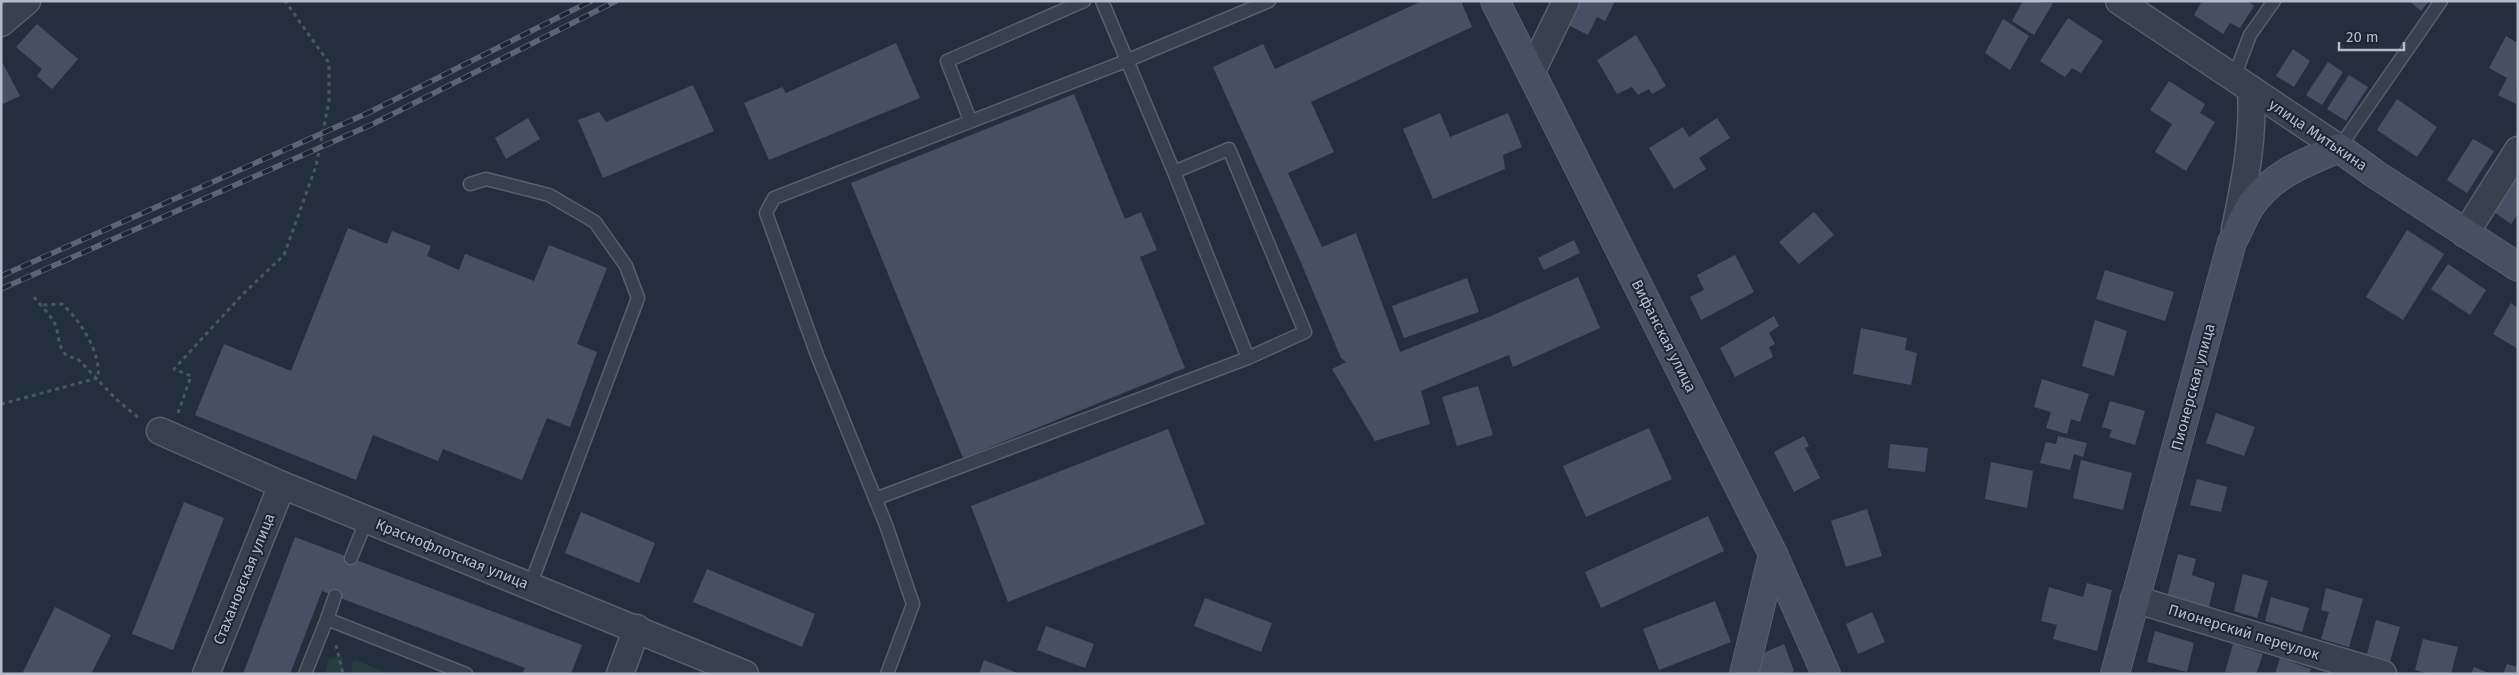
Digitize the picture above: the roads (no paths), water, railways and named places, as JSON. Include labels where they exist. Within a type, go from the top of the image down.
[{"type":"main road","name":"Вифанская улица","points":[[1495,1],[1532,71],[1773,554],[1826,674]]},
{"type":"main road","name":"улица Митькина","points":[[2339,148],[2465,234],[2518,266]]},
{"type":"main road","name":"Пионерская улица","points":[[2115,674],[2232,242],[2251,205],[2274,180],[2291,168],[2339,148]]},
{"type":"main road","points":[[1744,674],[1773,554]]},
{"type":"street","points":[[1,23],[27,1]]},
{"type":"street","points":[[1532,71],[1566,1]]},
{"type":"street","name":"улица Митькина","points":[[2119,1],[2339,148]]},
{"type":"street","points":[[2232,242],[2250,149],[2253,120],[2242,83]]},
{"type":"street","points":[[2465,234],[2518,150]]},
{"type":"street","name":"Краснофлотская улица","points":[[165,433],[368,520],[637,628],[745,674]]},
{"type":"street","name":"Стахановская улица","points":[[206,674],[282,484]]},
{"type":"street","name":"Пионерский переулок","points":[[2134,599],[2383,674]]},
{"type":"street","points":[[620,674],[637,628]]},
{"type":"lane","points":[[970,120],[946,61],[1084,1]]},
{"type":"lane","points":[[1102,1],[1174,172],[1248,358]]},
{"type":"lane","points":[[2242,83],[2250,35],[2274,1]]},
{"type":"lane","points":[[2339,148],[2440,1]]},
{"type":"lane","points":[[887,674],[913,604],[875,499],[817,355],[766,213],[774,198],[970,120],[1126,61],[1267,2]]},
{"type":"lane","points":[[875,499],[1248,358],[1306,332],[1229,149],[1174,172]]},
{"type":"lane","points":[[470,184],[486,179],[550,195],[595,222],[626,266],[638,298],[530,586]]},
{"type":"lane","points":[[351,558],[368,520]]},
{"type":"lane","points":[[305,674],[335,596]]},
{"type":"lane","points":[[327,620],[466,674]]},
{"type":"railway","points":[[1,276],[370,112],[591,1]]},
{"type":"railway","points":[[1,289],[375,123],[616,1]]}]
